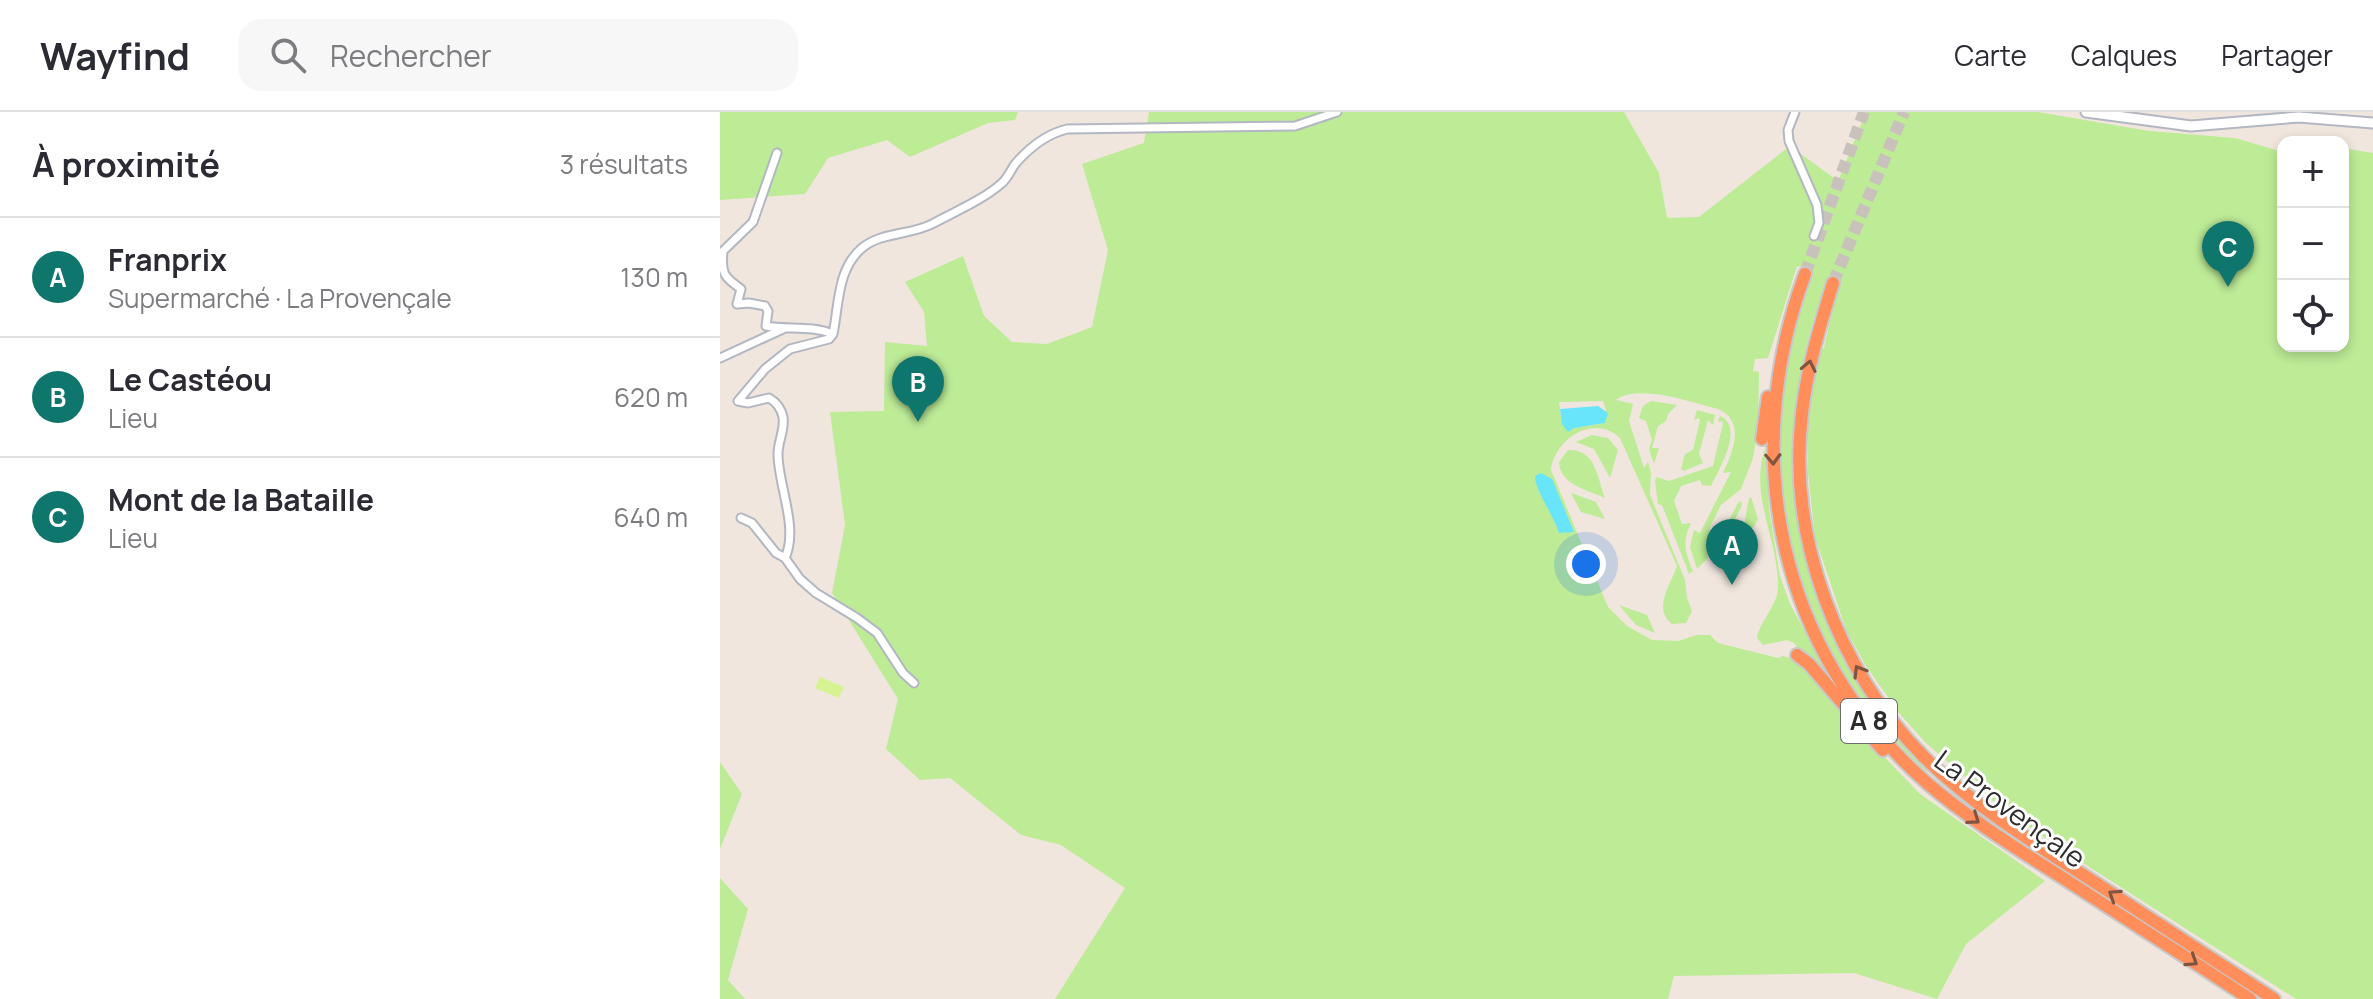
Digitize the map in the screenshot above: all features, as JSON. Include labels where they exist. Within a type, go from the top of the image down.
[{"type":"highway","name":"La Provençale","points":[[1805,274],[1787,333],[1776,386],[1772,461],[1780,527],[1794,582],[1823,651],[1851,697],[1902,758],[1948,800],[2030,857],[2250,999]]},
{"type":"highway","name":"La Provençale","points":[[1833,283],[1806,381],[1800,479],[1808,538],[1825,599],[1843,641],[1871,691],[1924,756],[1978,803],[2037,845],[2274,999]]},
{"type":"highway","points":[[1762,439],[1774,361],[1787,333]]},
{"type":"highway","points":[[1797,655],[1809,664],[1855,720],[1897,764],[1920,784],[1948,800]]},
{"type":"street","points":[[785,558],[789,551],[790,534],[777,450],[783,415],[776,402],[769,398],[748,403],[738,401],[765,369],[790,349],[829,339],[833,334],[843,277],[862,247],[875,240],[927,226],[1003,182],[1028,151],[1044,138],[1067,129],[1295,126],[1337,112]]},
{"type":"street","points":[[1795,112],[1788,130],[1789,141],[1820,216],[1814,236]]},
{"type":"street","points":[[2086,112],[2191,126],[2299,117],[2373,123]]},
{"type":"street","points":[[777,153],[753,222],[722,251],[724,272],[730,283],[741,289],[737,304],[765,306],[768,311],[766,326],[820,329],[833,334]]},
{"type":"street","points":[[720,358],[783,329]]},
{"type":"street","points":[[741,518],[752,523],[776,553],[785,558],[800,579],[816,593],[877,633],[903,673],[914,683]]},
{"type":"green space","points":[[720,112],[1018,112],[1015,120],[988,123],[910,157],[887,140],[828,158],[805,194],[720,200]]},
{"type":"green space","points":[[1149,112],[1624,112],[1659,173],[1667,218],[1699,217],[1790,146],[1838,181],[1866,112],[2038,112],[2149,131],[2235,138],[2277,150],[2277,352],[2349,352],[2349,149],[2373,153],[2373,999],[2296,999],[2000,807],[1926,743],[1899,713],[1866,666],[1846,630],[1815,537],[1808,473],[1808,417],[1820,349],[1824,348],[1839,279],[1830,275],[1808,340],[1797,406],[1795,472],[1804,538],[1822,601],[1849,661],[1885,718],[1929,770],[1927,772],[1914,760],[1876,720],[1847,681],[1823,638],[1804,593],[1791,546],[1783,498],[1781,400],[1788,352],[1810,269],[1797,266],[1768,358],[1755,359],[1753,371],[1759,372],[1758,428],[1753,458],[1741,489],[1721,505],[1710,527],[1707,559],[1697,569],[1690,547],[1694,530],[1700,533],[1731,472],[1723,473],[1735,438],[1732,421],[1718,409],[1666,396],[1638,393],[1616,400],[1633,404],[1629,421],[1644,468],[1648,462],[1650,495],[1685,580],[1692,611],[1686,623],[1672,624],[1666,618],[1663,604],[1677,566],[1620,438],[1599,428],[1577,433],[1559,448],[1551,470],[1608,607],[1627,626],[1652,640],[1678,641],[1710,635],[1718,643],[1799,660],[1846,717],[1920,794],[2045,881],[1966,944],[1937,999],[1854,973],[1674,976],[1668,999],[1055,999],[1125,888],[1061,845],[1021,835],[950,778],[920,780],[886,749],[898,699],[832,593],[845,525],[830,412],[884,411],[885,342],[927,346],[924,312],[905,282],[963,256],[984,316],[1012,342],[1047,344],[1092,327],[1108,250],[1082,164],[1144,143]],"holes":[[[1603,401],[1606,410],[1601,424],[1574,428],[1562,424],[1559,402]]]},
{"type":"green space","points":[[1651,401],[1677,405],[1666,421],[1658,426],[1652,448],[1659,448],[1654,464],[1649,449],[1652,440],[1646,421],[1639,418],[1643,406]]},
{"type":"green space","points":[[1697,410],[1715,415],[1713,425],[1708,420],[1699,454],[1703,463],[1684,471],[1681,469],[1685,454],[1693,450],[1700,420],[1694,420]]},
{"type":"green space","points":[[1720,416],[1727,421],[1730,438],[1711,486],[1702,485],[1700,480],[1681,486],[1674,501],[1682,524],[1691,523],[1686,542],[1693,571],[1689,574],[1662,505],[1658,504],[1655,481],[1656,477],[1669,481],[1713,466],[1723,423],[1718,422]]},
{"type":"green space","points":[[1592,435],[1608,438],[1618,450],[1610,478],[1594,449],[1576,442]]},
{"type":"green space","points":[[1765,448],[1769,509],[1780,576],[1790,604],[1837,691],[1835,693],[1794,643],[1787,640],[1763,645],[1757,638],[1778,593],[1777,568],[1760,483]]},
{"type":"green space","points":[[1568,450],[1577,451],[1590,459],[1605,498],[1576,486],[1564,476],[1559,462]]},
{"type":"green space","points":[[1571,493],[1596,502],[1605,519],[1581,512]]},
{"type":"green space","points":[[1751,497],[1758,519],[1754,527],[1747,530],[1744,526]]},
{"type":"green space","points":[[1741,501],[1742,505],[1724,542],[1716,552],[1715,547]]},
{"type":"green space","points":[[1619,605],[1647,615],[1655,633],[1636,625]]},
{"type":"green space","points":[[820,677],[844,687],[839,698],[815,688]]},
{"type":"green space","points":[[720,762],[742,794],[720,849]]},
{"type":"green space","points":[[720,878],[748,909],[728,980],[745,999],[720,999]]},
{"type":"water","points":[[1598,406],[1608,413],[1605,423],[1574,428],[1568,432],[1562,424],[1560,409]]},
{"type":"water","points":[[1541,473],[1552,479],[1574,532],[1559,533],[1536,481],[1535,476]]},
{"type":"tunnel","points":[[1805,274],[1864,112]]},
{"type":"tunnel","points":[[1833,283],[1904,112]]},
{"type":"place","name":"Mont de la Bataille","points":[[2228,287]]},
{"type":"place","name":"Le Castéou","points":[[918,422]]},
{"type":"place","name":"Franprix","points":[[1732,585]]}]
